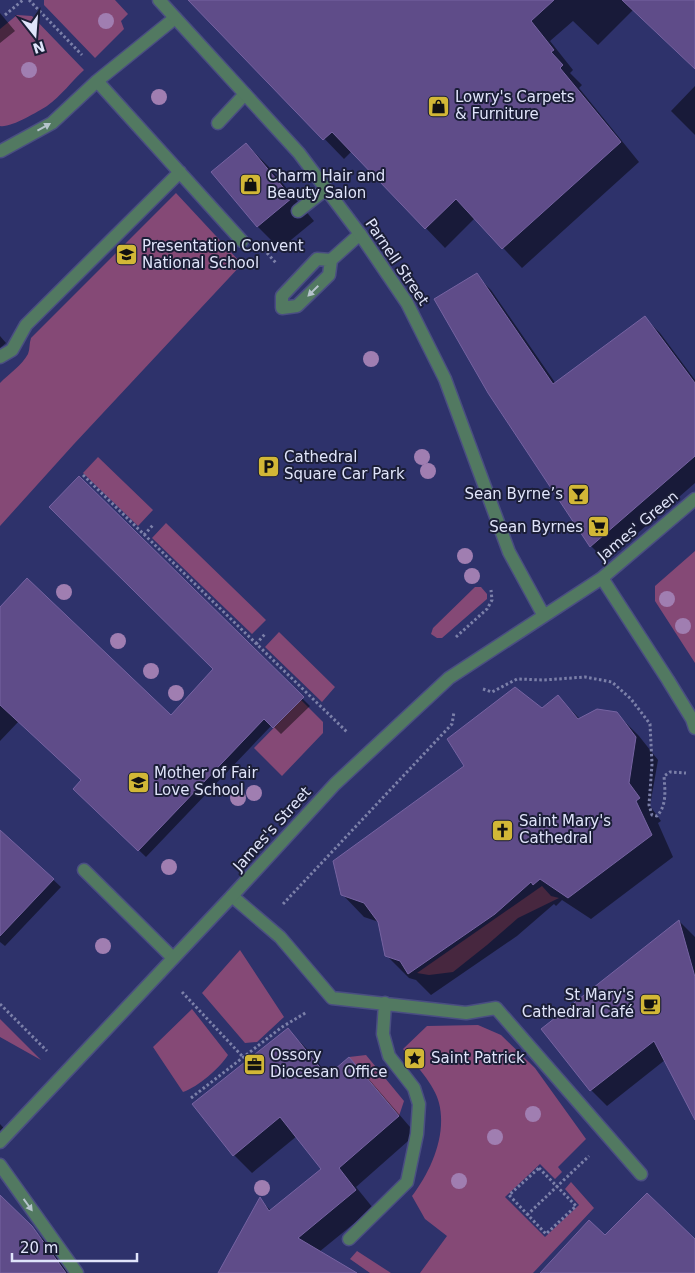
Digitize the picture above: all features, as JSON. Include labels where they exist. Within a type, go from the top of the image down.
[{"type":"street","name":"Parnell Street","points":[[158,0],[299,154],[360,234],[407,302],[445,379],[509,552],[544,616]]},
{"type":"street","points":[[1,151],[52,123],[97,81],[176,18]]},
{"type":"street","points":[[97,81],[138,134],[180,172],[242,241]]},
{"type":"street","points":[[218,123],[245,94]]},
{"type":"street","points":[[0,358],[12,350],[26,325],[180,172]]},
{"type":"street","points":[[298,211],[326,189]]},
{"type":"street","points":[[330,260],[360,234]]},
{"type":"street","name":"James' Green","points":[[602,578],[695,499]]},
{"type":"street","points":[[602,578],[668,680],[692,719],[695,728]]},
{"type":"street","name":"James's Street","points":[[0,1142],[232,896],[334,784],[449,678],[602,578]]},
{"type":"street","points":[[84,870],[174,958]]},
{"type":"street","points":[[232,896],[265,922],[280,937],[332,998],[466,1013],[496,1008],[640,1174]]},
{"type":"street","points":[[349,1239],[407,1182],[417,1134],[419,1104],[414,1088],[390,1056],[383,1034],[385,1003]]},
{"type":"street","points":[[0,1165],[77,1273]]},
{"type":"path","points":[[5,15],[23,0]]},
{"type":"path","points":[[29,0],[90,63],[97,81]]},
{"type":"path","points":[[83,475],[369,753]]},
{"type":"path","points":[[144,535],[153,525]]},
{"type":"path","points":[[256,644],[266,632]]},
{"type":"path","points":[[482,689],[492,692],[517,679],[544,680],[585,677],[612,682],[631,699],[650,724],[652,764],[649,805],[652,815],[656,816],[663,810],[665,797],[664,776],[670,772],[686,773]]},
{"type":"path","points":[[265,922],[452,724],[455,710]]},
{"type":"path","points":[[162,971],[243,1057]]},
{"type":"path","points":[[0,1004],[53,1058]]},
{"type":"path","points":[[191,1098],[282,1027]]},
{"type":"path","points":[[539,1168],[576,1206],[546,1234],[528,1214],[509,1195],[539,1168]]},
{"type":"path","points":[[528,1214],[567,1177]]},
{"type":"shaded area","points":[[44,0],[115,0],[128,14],[121,21],[124,29],[95,58],[44,5]]},
{"type":"shaded area","points":[[17,15],[32,16],[84,70],[47,106],[11,125],[0,126],[0,29]]},
{"type":"shaded area","points":[[176,193],[242,264],[0,526],[0,383],[25,358],[29,352],[31,338]]},
{"type":"shaded area","points":[[98,457],[153,510],[138,526],[83,473]]},
{"type":"shaded area","points":[[166,523],[266,620],[252,634],[152,538]]},
{"type":"shaded area","points":[[695,551],[695,663],[655,601],[655,586]]},
{"type":"shaded area","points":[[475,587],[481,587],[487,594],[487,599],[442,638],[437,638],[431,634],[433,628]]},
{"type":"shaded area","points":[[279,632],[335,687],[322,702],[265,647]]},
{"type":"shaded area","points":[[301,700],[323,722],[323,733],[282,776],[254,748]]},
{"type":"shaded area","points":[[542,886],[551,896],[559,898],[518,918],[453,972],[429,975],[417,973]]},
{"type":"shaded area","points":[[240,950],[284,1017],[257,1042],[245,1043],[202,993]]},
{"type":"shaded area","points":[[192,1009],[228,1055],[220,1066],[208,1076],[189,1090],[183,1092],[153,1047]]},
{"type":"shaded area","points":[[0,1019],[41,1060],[0,1037]]},
{"type":"shaded area","points":[[478,1025],[501,1035],[535,1068],[586,1139],[558,1167],[562,1172],[555,1179],[540,1164],[505,1197],[545,1237],[579,1205],[565,1189],[571,1182],[594,1208],[533,1273],[420,1273],[447,1236],[425,1219],[412,1196],[436,1152],[441,1128],[441,1115],[437,1096],[433,1089],[424,1074],[403,1049],[427,1026]]},
{"type":"shaded area","points":[[366,1055],[404,1101],[399,1116],[349,1057]]},
{"type":"shaded area","points":[[357,1251],[391,1273],[370,1273],[350,1259]]},
{"type":"building","points":[[188,0],[554,0],[531,21],[554,50],[551,52],[563,65],[560,68],[621,142],[502,249],[456,199],[425,229],[332,132],[323,140]]},
{"type":"building","points":[[622,0],[695,0],[695,69]]},
{"type":"building","name":"Charm Hair and Beauty Salon","points":[[246,143],[292,198],[257,227],[211,172]]},
{"type":"building","points":[[477,273],[553,384],[645,316],[695,383],[695,456],[590,547],[488,393],[434,299]]},
{"type":"building","points":[[79,476],[304,697],[273,728],[264,719],[138,851],[73,789],[81,780],[0,705],[0,607],[27,578],[171,715],[213,669],[49,507]]},
{"type":"building","name":"Saint Mary's Cathedral","points":[[515,687],[542,708],[558,695],[578,719],[597,709],[617,712],[636,737],[629,783],[640,798],[636,801],[652,835],[568,898],[540,879],[533,885],[531,882],[495,914],[408,974],[400,961],[385,956],[378,922],[364,903],[341,895],[333,861],[464,766],[447,739]]},
{"type":"building","points":[[0,830],[54,879],[0,936]]},
{"type":"building","points":[[679,920],[695,977],[695,1120],[654,1041],[590,1091],[541,1029]]},
{"type":"building","points":[[288,1028],[327,1076],[349,1057],[399,1116],[339,1168],[356,1190],[298,1238],[357,1273],[218,1273],[260,1197],[269,1211],[321,1169],[280,1117],[233,1156],[192,1104]]},
{"type":"building","points":[[647,1193],[695,1239],[695,1273],[540,1273],[589,1220],[605,1235]]},
{"type":"building","points":[[0,1195],[32,1226],[66,1273],[0,1273]]},
{"type":"place","name":"Lowry's Carpets & Furniture","points":[[439,106]]},
{"type":"place","name":"Charm Hair and Beauty Salon","points":[[251,185]]},
{"type":"place","name":"Presentation Convent National School","points":[[126,255]]},
{"type":"place","name":"Cathedral Square Car Park","points":[[268,466]]},
{"type":"place","name":"Sean Byrne’s","points":[[579,494]]},
{"type":"place","name":"Sean Byrnes","points":[[599,527]]},
{"type":"place","name":"Mother of Fair Love School","points":[[138,782]]},
{"type":"place","name":"Saint Mary's Cathedral","points":[[503,830]]},
{"type":"place","name":"St Mary's Cathedral Café","points":[[650,1004]]},
{"type":"place","name":"Saint Patrick","points":[[415,1058]]},
{"type":"place","name":"Ossory Diocesan Office","points":[[254,1064]]}]
